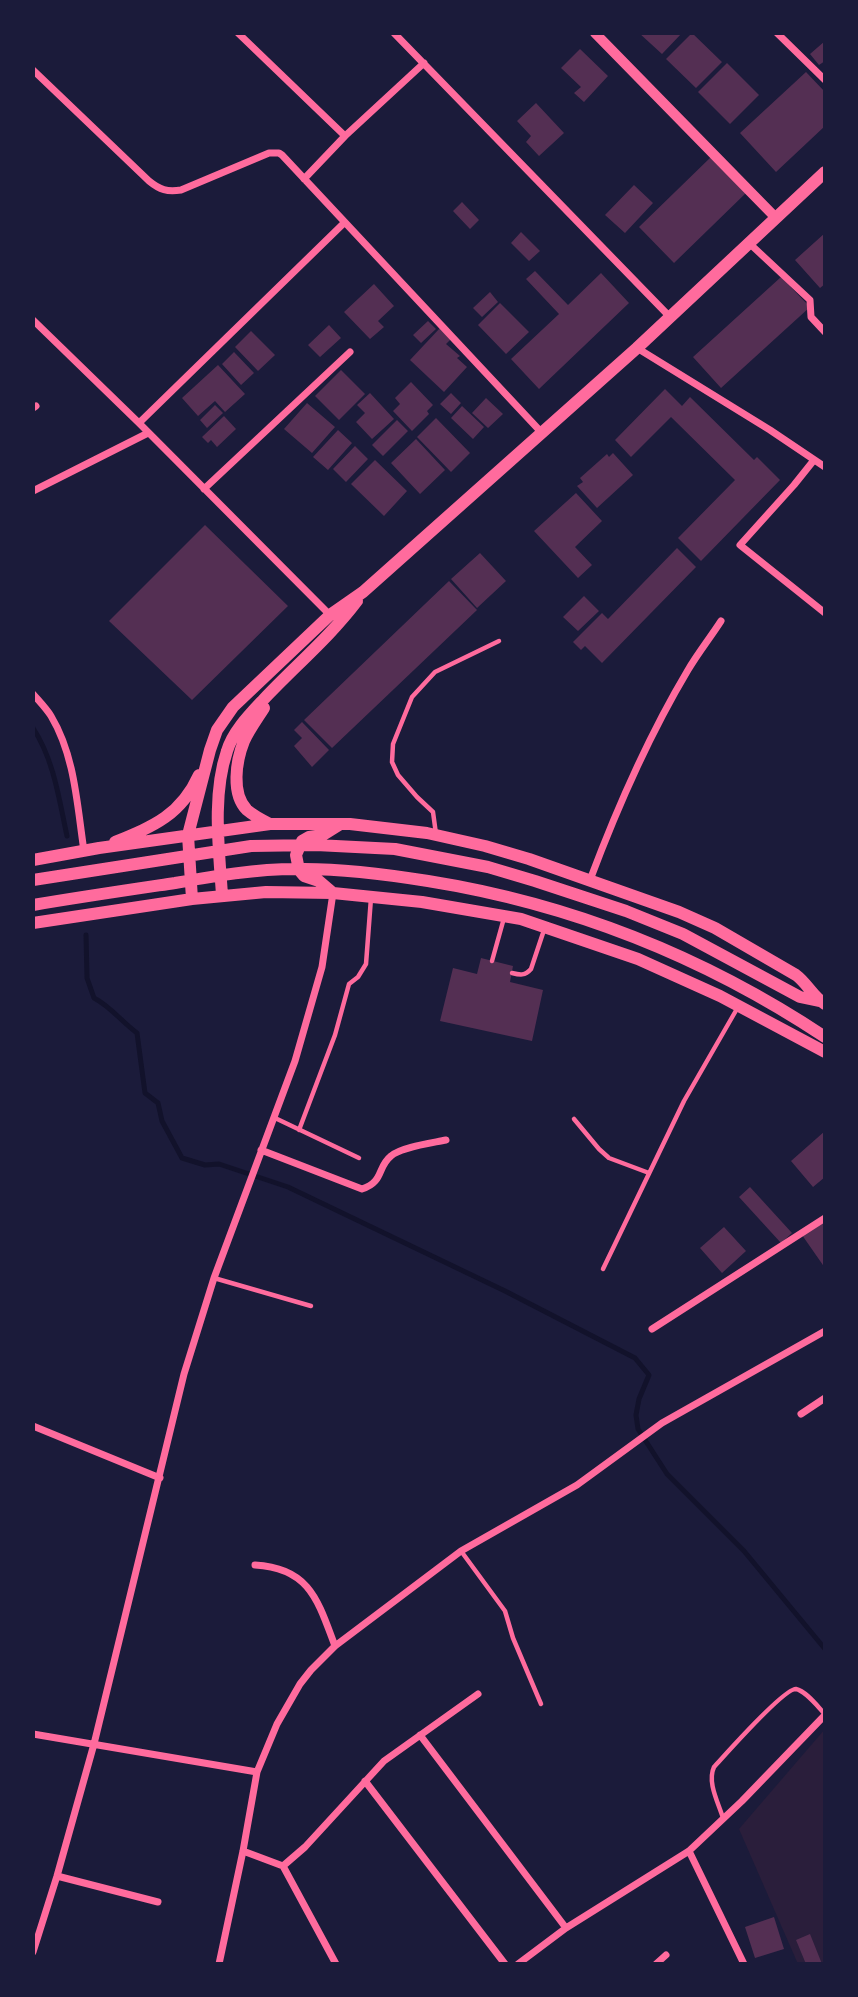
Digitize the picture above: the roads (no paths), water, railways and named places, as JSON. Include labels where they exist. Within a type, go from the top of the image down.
[{"type":"main road","points":[[99,848],[146,830],[168,817],[183,802],[195,784],[217,730],[233,707],[330,615],[363,593],[637,348],[825,173]]},
{"type":"main road","points":[[222,895],[217,830],[223,766],[233,736],[279,684],[340,624],[363,593]]},
{"type":"main road","points":[[270,824],[246,809],[240,800],[237,771],[245,740],[279,684]]},
{"type":"main road","points":[[191,899],[188,835],[210,750]]},
{"type":"main road","points":[[38,859],[270,824],[341,824],[436,835],[485,846],[679,912],[715,928],[801,978],[822,1002]]},
{"type":"main road","points":[[333,893],[319,881],[304,876],[299,870],[296,855],[302,841],[309,836],[324,835],[341,824]]},
{"type":"main road","points":[[33,880],[251,846],[316,845],[395,849],[488,867],[626,911],[683,934],[800,997],[822,1002]]},
{"type":"main road","points":[[38,859],[61,869],[93,864],[106,866],[117,880],[114,892],[106,900],[68,907],[50,921]]},
{"type":"main road","points":[[33,905],[266,870],[297,869],[392,875],[485,891],[621,930],[694,961],[779,1007],[825,1037]]},
{"type":"main road","points":[[33,923],[191,899],[266,892],[333,893],[422,902],[521,919],[638,959],[739,1006],[825,1052]]},
{"type":"street","points":[[238,33],[345,136]]},
{"type":"street","points":[[394,33],[670,317]]},
{"type":"street","points":[[595,33],[776,218]]},
{"type":"street","points":[[777,33],[825,80]]},
{"type":"street","points":[[304,179],[345,136],[424,63]]},
{"type":"street","points":[[33,70],[160,190],[181,190],[269,153],[282,155],[542,433]]},
{"type":"street","points":[[139,423],[344,223]]},
{"type":"street","points":[[749,243],[810,300],[810,314],[825,332]]},
{"type":"street","points":[[33,320],[330,615]]},
{"type":"street","points":[[637,348],[825,467]]},
{"type":"street","points":[[204,489],[350,352]]},
{"type":"street","points":[[33,491],[148,433]]},
{"type":"street","points":[[814,460],[740,545],[825,613]]},
{"type":"street","points":[[590,880],[616,810],[654,730],[689,669],[722,621]]},
{"type":"street","points":[[33,694],[50,714],[72,769],[84,851]]},
{"type":"street","points":[[33,1952],[94,1744],[184,1374],[214,1278],[295,1061],[322,967],[333,893]]},
{"type":"street","points":[[261,1150],[362,1189],[377,1181],[390,1156],[446,1140]]},
{"type":"street","points":[[652,1329],[825,1217]]},
{"type":"street","points":[[219,1964],[257,1772],[277,1724],[292,1697],[334,1646],[461,1551],[577,1485],[662,1423],[825,1331]]},
{"type":"street","points":[[801,1414],[825,1398]]},
{"type":"street","points":[[33,1426],[160,1478]]},
{"type":"street","points":[[255,1565],[285,1570],[303,1582],[322,1612],[334,1646]]},
{"type":"street","points":[[283,1866],[305,1847],[384,1761],[478,1694]]},
{"type":"street","points":[[518,1964],[566,1928],[689,1851],[825,1714]]},
{"type":"street","points":[[33,1734],[257,1772]]},
{"type":"street","points":[[420,1735],[566,1928]]},
{"type":"street","points":[[365,1781],[505,1964]]},
{"type":"street","points":[[243,1851],[283,1866],[336,1964]]},
{"type":"street","points":[[689,1851],[744,1964]]},
{"type":"street","points":[[57,1876],[158,1902]]},
{"type":"street","points":[[656,1964],[666,1955]]},
{"type":"lane","points":[[436,835],[433,812],[398,775],[392,762],[393,744],[412,697],[435,672],[499,641]]},
{"type":"lane","points":[[299,1130],[335,1035],[349,984],[358,977],[366,964],[371,897]]},
{"type":"lane","points":[[492,961],[504,916]]},
{"type":"lane","points":[[512,973],[522,975],[531,969],[545,927]]},
{"type":"lane","points":[[603,1269],[684,1101],[739,1006]]},
{"type":"lane","points":[[274,1118],[359,1158]]},
{"type":"lane","points":[[574,1119],[598,1149],[609,1158],[649,1173]]},
{"type":"lane","points":[[214,1278],[311,1306]]},
{"type":"lane","points":[[461,1551],[505,1611],[513,1638],[541,1704]]},
{"type":"lane","points":[[723,1819],[712,1783],[711,1774],[714,1767],[775,1703],[789,1690],[796,1689],[825,1714]]},
{"type":"waterway","points":[[33,728],[51,766],[67,836]]},
{"type":"waterway","points":[[86,935],[87,978],[94,998],[137,1033],[145,1093],[158,1103],[162,1121],[182,1158],[205,1165],[219,1164],[288,1187],[505,1291],[635,1358],[649,1375],[639,1399],[636,1415],[638,1429],[667,1474],[744,1551],[825,1649]]}]
